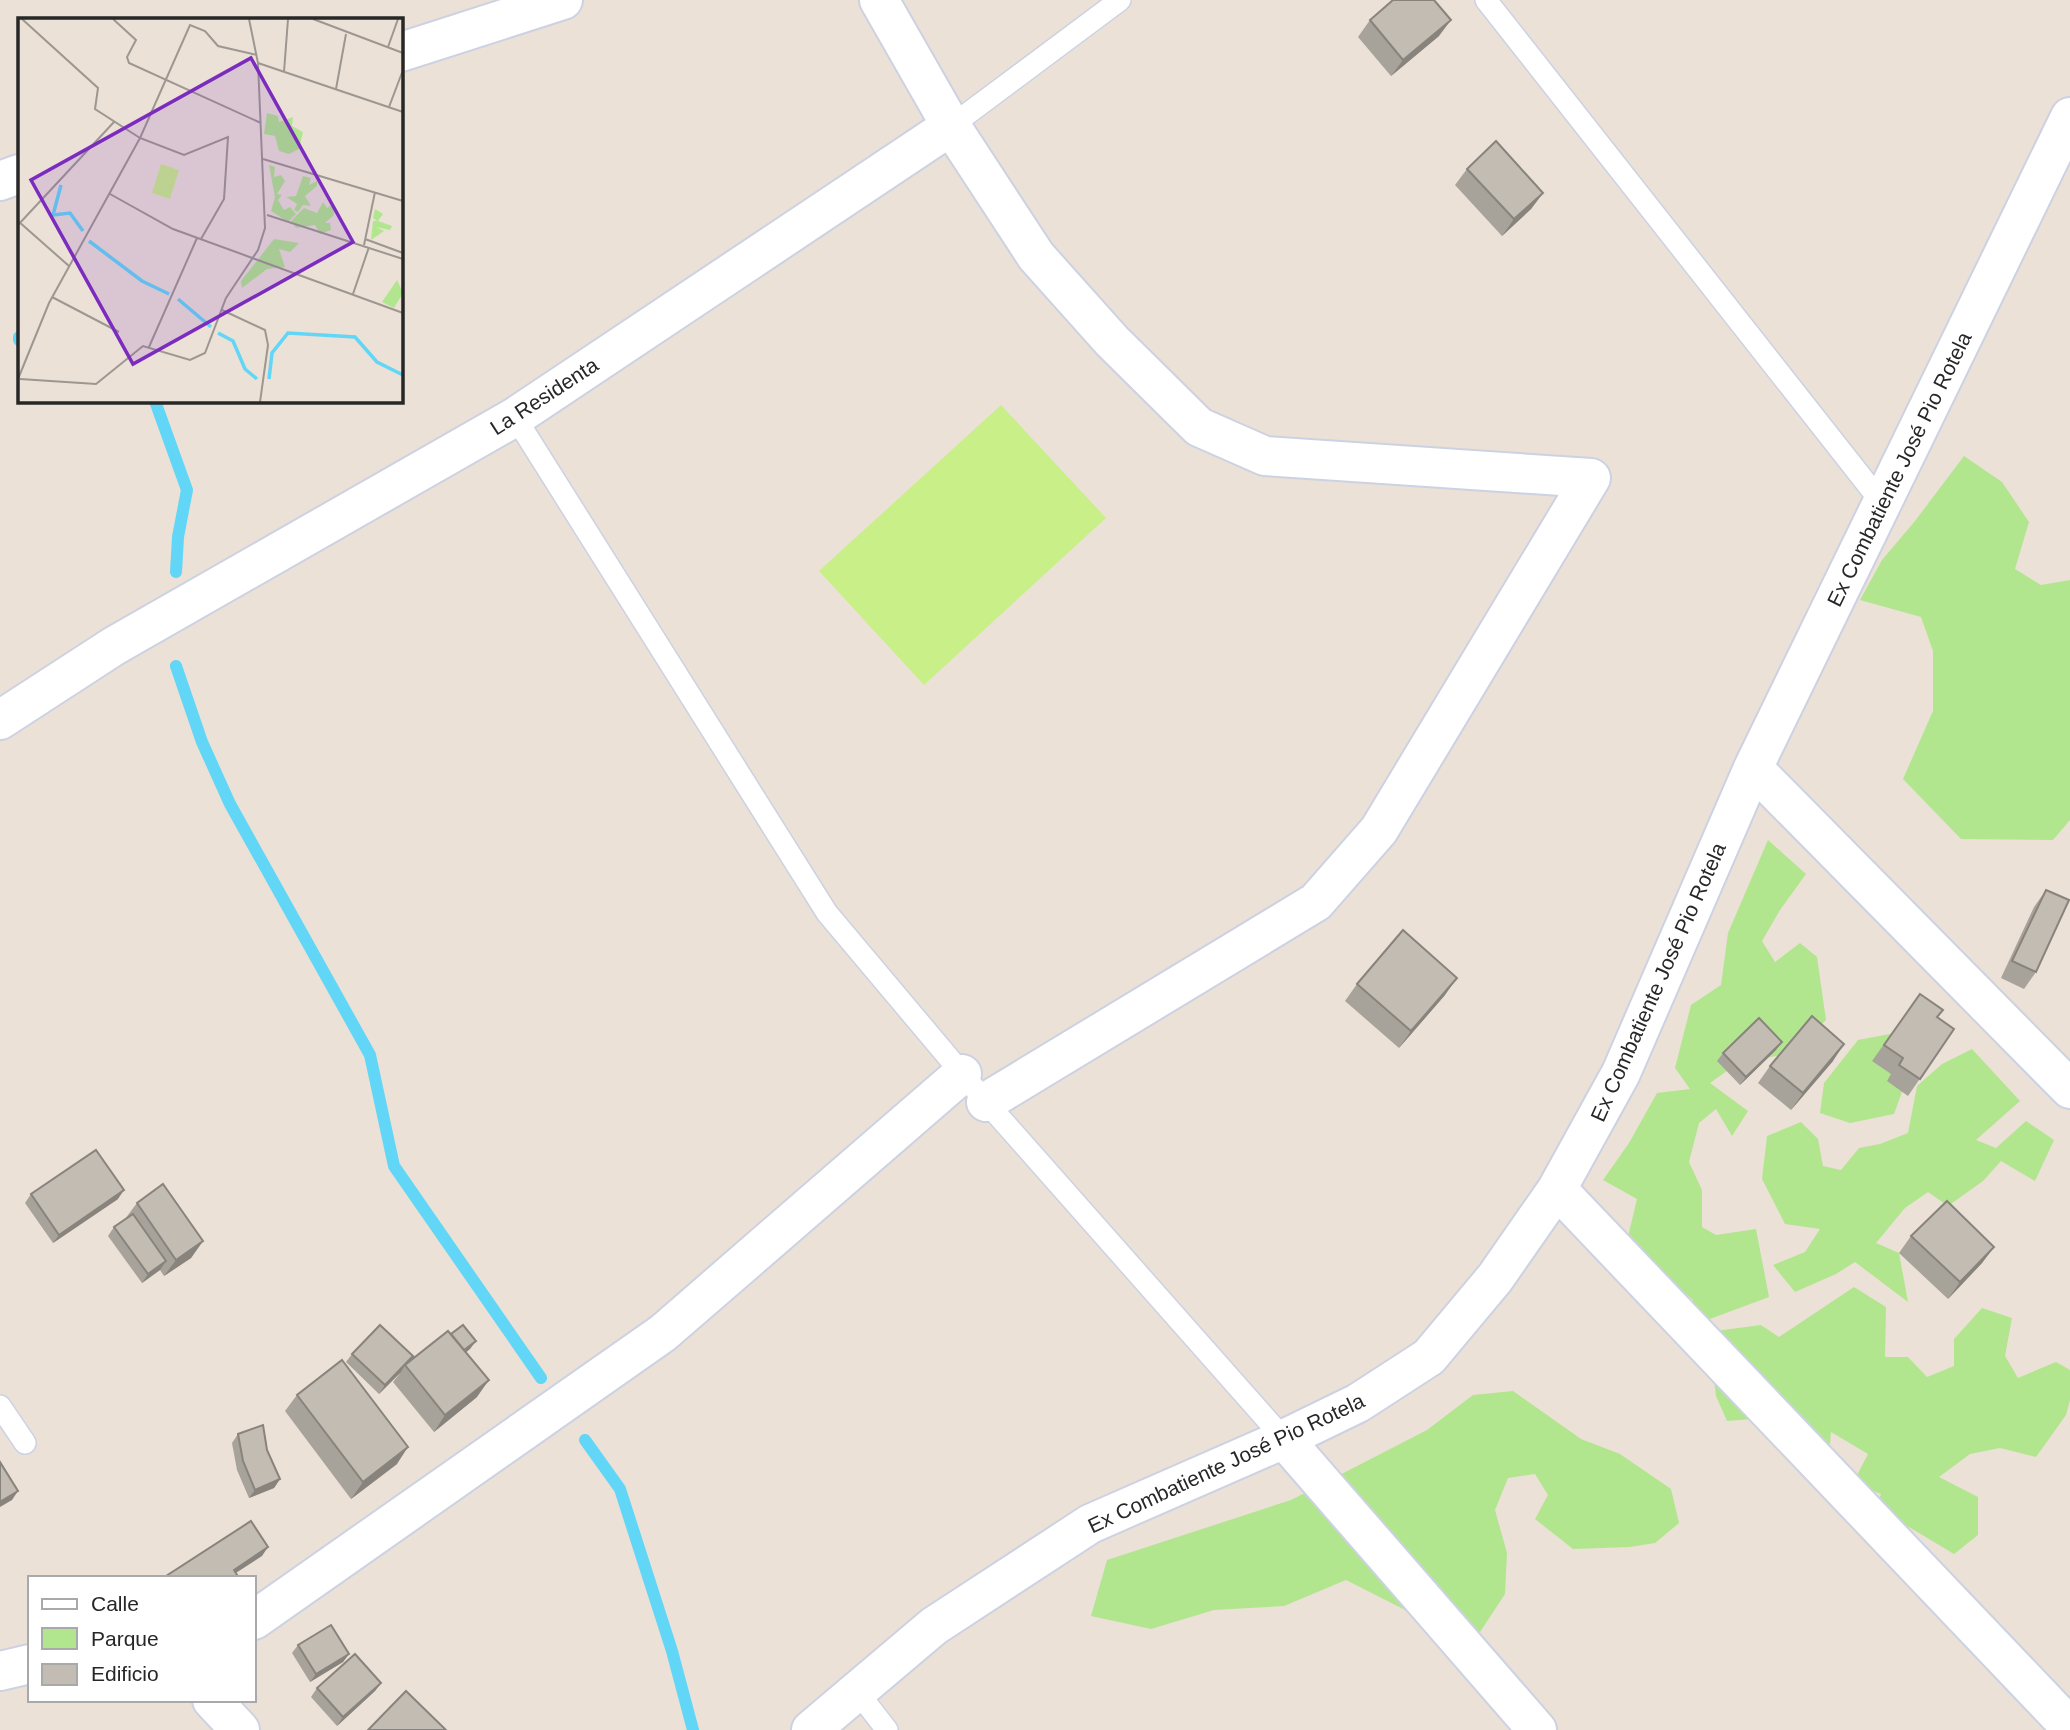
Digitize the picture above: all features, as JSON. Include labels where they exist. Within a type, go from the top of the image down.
[{"type":"street","points":[[402,52],[563,0]]},
{"type":"street","points":[[879,0],[951,126],[1036,256],[1112,341],[1199,427],[1265,456],[1591,478],[1379,830],[1317,902],[986,1102]]},
{"type":"street","name":"Ex Combatiente José Pio Rotela","points":[[811,1730],[934,1626],[1090,1524],[1284,1439],[1358,1403],[1429,1357],[1495,1278],[1557,1189],[1621,1073],[1753,768],[2070,117]]},
{"type":"street","name":"La Residenta","points":[[0,720],[114,646],[515,417],[951,126]]},
{"type":"street","points":[[0,181],[18,174]]},
{"type":"street","points":[[1753,768],[2070,1089]]},
{"type":"street","points":[[256,1619],[663,1333],[962,1074]]},
{"type":"street","points":[[1557,1189],[2070,1727]]},
{"type":"street","points":[[1284,1439],[1537,1730]]},
{"type":"street","points":[[0,1671],[28,1664]]},
{"type":"street","points":[[214,1702],[240,1730]]},
{"type":"lane","points":[[951,126],[1120,0]]},
{"type":"lane","points":[[1486,0],[1882,503]]},
{"type":"lane","points":[[515,417],[827,912],[986,1102],[1284,1439]]},
{"type":"lane","points":[[0,1406],[24,1443]]},
{"type":"lane","points":[[856,1690],[887,1730]]},
{"type":"green space","points":[[1001,405],[1106,518],[924,685],[819,571]]},
{"type":"green space","points":[[1964,456],[2002,482],[2029,522],[2015,569],[2041,585],[2070,580],[2070,820],[2053,840],[1961,839],[1903,779],[1933,711],[1933,651],[1921,617],[1860,600],[1882,560]]},
{"type":"green space","points":[[1768,840],[1806,874],[1762,941],[1775,962],[1800,943],[1817,957],[1826,1020],[1792,1053],[1738,1063],[1710,1083],[1748,1111],[1732,1136],[1716,1109],[1699,1123],[1689,1162],[1702,1190],[1702,1227],[1716,1235],[1756,1229],[1769,1297],[1683,1329],[1693,1300],[1626,1245],[1637,1199],[1603,1180],[1629,1143],[1657,1093],[1690,1089],[1675,1068],[1691,1005],[1721,985],[1728,933]]},
{"type":"green space","points":[[1895,1033],[1907,1078],[1894,1114],[1850,1123],[1820,1113],[1824,1083],[1858,1040]]},
{"type":"green space","points":[[1972,1049],[2020,1101],[1976,1140],[1996,1148],[2026,1121],[2054,1140],[2035,1181],[2001,1161],[1983,1181],[1948,1206],[1928,1192],[1905,1208],[1876,1243],[1899,1253],[1908,1302],[1855,1262],[1836,1274],[1795,1292],[1773,1265],[1805,1252],[1820,1229],[1785,1224],[1762,1179],[1767,1136],[1801,1122],[1818,1139],[1823,1166],[1841,1170],[1859,1148],[1880,1144],[1908,1133],[1917,1086],[1942,1064]]},
{"type":"green space","points":[[1854,1287],[1886,1307],[1885,1357],[1908,1357],[1927,1377],[1954,1366],[1954,1339],[1982,1308],[2012,1318],[2005,1356],[2018,1378],[2056,1362],[2070,1370],[2070,1400],[2066,1415],[2036,1457],[2000,1448],[1970,1454],[1939,1477],[1978,1497],[1978,1535],[1954,1554],[1909,1527],[1892,1566],[1865,1535],[1881,1494],[1853,1483],[1868,1454],[1831,1432],[1828,1467],[1786,1457],[1778,1417],[1727,1421],[1716,1396],[1708,1332],[1761,1325],[1779,1337]]},
{"type":"green space","points":[[1513,1391],[1581,1439],[1620,1454],[1671,1489],[1679,1523],[1655,1543],[1630,1547],[1573,1549],[1535,1519],[1548,1495],[1535,1474],[1508,1478],[1495,1510],[1507,1553],[1505,1594],[1480,1632],[1425,1620],[1346,1580],[1284,1606],[1214,1610],[1151,1629],[1091,1616],[1107,1560],[1291,1500],[1427,1430],[1473,1395]]},
{"type":"building","points":[[1393,0],[1434,0],[1451,20],[1403,60],[1370,20]]},
{"type":"building","points":[[1496,141],[1543,193],[1514,219],[1467,169]]},
{"type":"building","points":[[2046,890],[2069,900],[2036,972],[2012,961]]},
{"type":"building","points":[[1403,930],[1457,978],[1411,1031],[1357,984]]},
{"type":"building","points":[[1920,994],[1943,1010],[1937,1017],[1954,1029],[1920,1079],[1899,1065],[1903,1058],[1884,1045]]},
{"type":"building","points":[[1812,1016],[1844,1044],[1803,1093],[1770,1066]]},
{"type":"building","points":[[1759,1018],[1782,1042],[1746,1077],[1723,1053]]},
{"type":"building","points":[[96,1150],[124,1190],[59,1235],[31,1194]]},
{"type":"building","points":[[163,1184],[203,1241],[176,1260],[137,1203]]},
{"type":"building","points":[[1947,1201],[1994,1247],[1960,1282],[1911,1236]]},
{"type":"building","points":[[133,1214],[166,1261],[148,1274],[114,1227]]},
{"type":"building","points":[[380,1325],[413,1356],[385,1385],[352,1354]]},
{"type":"building","points":[[463,1325],[476,1341],[464,1350],[451,1334]]},
{"type":"building","points":[[448,1331],[489,1380],[445,1415],[405,1365]]},
{"type":"building","points":[[342,1360],[408,1447],[363,1482],[297,1395]]},
{"type":"building","points":[[263,1425],[267,1450],[280,1479],[255,1490],[243,1461],[238,1434]]},
{"type":"building","points":[[0,1462],[18,1491],[0,1502]]},
{"type":"building","points":[[251,1521],[268,1547],[234,1570],[238,1576],[166,1576]]},
{"type":"building","points":[[331,1625],[349,1654],[316,1674],[298,1645]]},
{"type":"building","points":[[355,1654],[381,1683],[343,1717],[317,1688]]},
{"type":"building","points":[[406,1691],[446,1730],[368,1730]]},
{"type":"waterway","points":[[155,402],[187,490],[178,537],[176,572]]},
{"type":"waterway","points":[[176,666],[202,742],[230,804],[370,1055],[394,1166],[541,1378]]},
{"type":"waterway","points":[[585,1440],[620,1489],[672,1651],[693,1730]]}]
